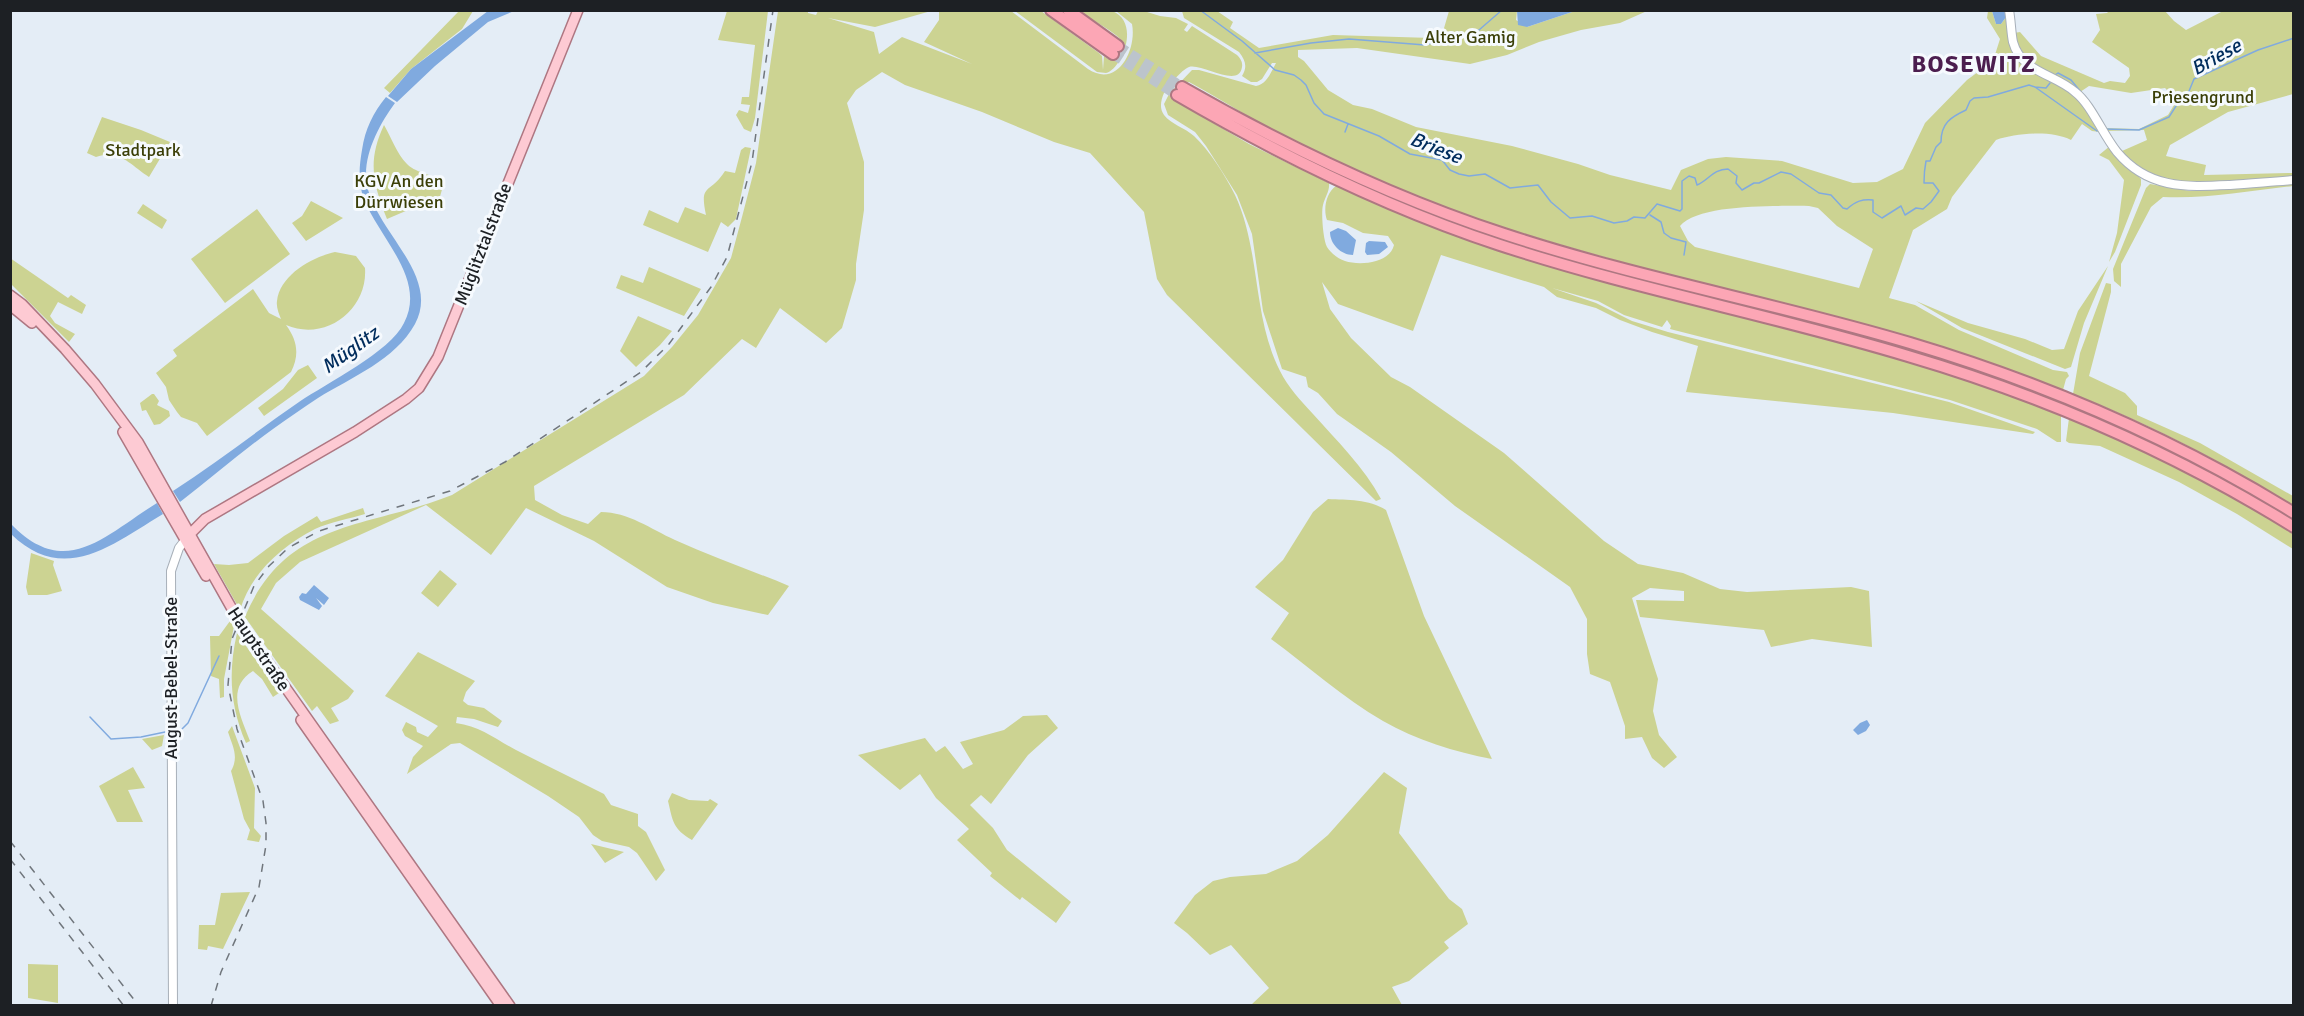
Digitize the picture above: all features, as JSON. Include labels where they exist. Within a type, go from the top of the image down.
[{"type":"highway","points":[[1052,10],[1116,50],[1068,10]]},
{"type":"highway","points":[[2294,513],[2174,446],[2043,388],[1910,343],[1581,257],[1478,225],[1341,170],[1180,91],[1248,135],[1335,179],[1407,211],[1528,254],[1600,275],[1906,355],[1975,376],[2109,429],[2170,458],[2294,527]]},
{"type":"main road","name":"Müglitztalstraße","points":[[340,441],[406,399],[419,388],[433,365],[578,10]]},
{"type":"main road","name":"Hauptstraße","points":[[10,295],[43,325],[95,384],[138,442],[164,495]]},
{"type":"main road","name":"Hauptstraße","points":[[10,305],[45,335],[101,400],[164,495],[236,617],[510,1005]]},
{"type":"main road","name":"August-Bebel-Straße","points":[[188,535],[205,519],[340,441]]},
{"type":"main road","name":"Hauptstraße","points":[[188,535],[226,611],[501,1005]]},
{"type":"street","points":[[2009,10],[2013,43],[2020,56],[2033,69],[2061,82],[2077,93],[2116,151],[2146,177],[2161,183],[2189,187],[2294,180]]},
{"type":"street","name":"August-Bebel-Straße","points":[[173,1005],[171,571],[179,548],[188,535]]},
{"type":"green space","points":[[459,11],[473,11],[462,29],[411,69],[390,93],[384,88]]},
{"type":"green space","points":[[727,11],[768,11],[755,118],[751,132],[744,129],[736,115],[739,110],[748,113],[750,105],[741,104],[742,97],[749,97],[755,45],[718,40]]},
{"type":"green space","points":[[778,11],[808,11],[816,15],[818,11],[931,11],[875,27],[828,18],[874,32],[879,54],[902,37],[972,64],[924,42],[939,20],[939,11],[1011,11],[1088,69],[1099,74],[1108,74],[1116,70],[1123,63],[1131,44],[1132,24],[1116,11],[1144,11],[1176,18],[1188,24],[1184,30],[1187,32],[1192,26],[1237,55],[1242,62],[1242,67],[1234,76],[1195,67],[1186,69],[1175,78],[1164,93],[1161,110],[1167,118],[1200,142],[1222,171],[1235,195],[1249,238],[1265,328],[1271,350],[1283,377],[1299,399],[1358,465],[1381,499],[1376,501],[1167,295],[1157,279],[1144,212],[1090,153],[1054,142],[982,112],[905,85],[882,72],[856,90],[847,103],[864,162],[864,210],[856,264],[856,280],[842,328],[826,343],[780,308],[756,348],[742,339],[684,395],[534,486],[535,500],[562,515],[588,524],[601,512],[621,515],[689,546],[789,586],[768,615],[713,603],[667,587],[594,541],[526,508],[491,555],[426,505],[300,562],[276,583],[261,609],[354,691],[348,699],[331,708],[339,721],[330,724],[317,706],[312,711],[245,617],[262,585],[283,561],[306,544],[332,532],[452,495],[644,376],[698,315],[731,258],[756,163]]},
{"type":"green space","points":[[1015,11],[1041,11],[1099,53],[1102,56],[1103,70],[1104,56],[1108,59],[1113,58],[1121,40],[1079,11],[1112,11],[1121,17],[1126,25],[1126,45],[1123,55],[1112,70],[1106,73],[1097,72]]},
{"type":"green space","name":"Alter Gamig","points":[[1182,11],[1217,11],[1233,22],[1230,28],[1259,48],[1333,35],[1432,38],[1442,35],[1449,11],[1517,11],[1516,20],[1527,27],[1575,11],[1647,11],[1620,23],[1581,30],[1539,42],[1507,55],[1470,64],[1357,48],[1298,50],[1298,57],[1328,90],[1353,105],[1372,109],[1416,127],[1512,146],[1610,175],[1671,190],[1681,170],[1708,159],[1726,157],[1782,161],[1853,183],[1877,182],[1903,169],[1925,123],[1967,80],[1993,61],[2000,39],[1987,18],[1988,11],[1992,11],[1996,24],[2001,24],[2006,17],[2006,11],[2024,65],[2044,78],[2060,84],[2081,102],[2100,132],[2092,131],[2082,124],[2071,140],[2054,135],[2034,134],[1996,140],[1952,197],[1947,209],[1913,230],[1889,298],[1915,305],[1959,330],[2053,370],[2067,372],[2069,376],[2063,390],[1931,344],[1595,255],[1467,215],[1377,180],[1319,153],[1189,82],[1182,85],[1174,100],[1249,144],[1329,183],[1322,209],[1324,238],[1329,249],[1342,260],[1358,263],[1374,262],[1387,256],[1394,245],[1388,236],[1363,233],[1343,223],[1327,220],[1326,201],[1336,186],[1449,233],[1555,268],[1904,360],[1973,382],[2061,415],[2061,442],[2057,442],[2037,429],[1950,400],[1670,329],[1671,326],[1667,320],[1662,327],[1624,315],[1598,301],[1552,288],[1596,303],[1632,321],[1668,332],[1949,402],[2035,432],[2033,434],[1893,413],[1686,392],[1698,346],[1652,332],[1596,308],[1557,297],[1544,287],[1441,255],[1413,331],[1338,304],[1322,282],[1330,309],[1351,338],[1391,377],[1410,387],[1504,453],[1604,541],[1638,564],[1683,573],[1720,589],[1747,592],[1851,587],[1869,591],[1872,647],[1812,639],[1771,647],[1764,630],[1640,617],[1636,600],[1684,601],[1684,591],[1650,588],[1632,598],[1658,679],[1653,711],[1659,735],[1677,757],[1664,768],[1652,758],[1642,737],[1625,739],[1625,726],[1610,682],[1590,674],[1587,654],[1587,619],[1570,587],[1455,506],[1391,452],[1337,414],[1318,393],[1308,387],[1306,377],[1282,369],[1263,311],[1252,234],[1237,195],[1195,132],[1168,115],[1164,104],[1169,94],[1192,70],[1256,86],[1266,80],[1276,63],[1272,63],[1262,79],[1251,82],[1242,76],[1245,63],[1239,52],[1184,18]],"holes":[[[1809,206],[1818,208],[1837,226],[1873,249],[1859,288],[1695,247],[1688,241],[1680,226],[1704,213],[1741,207]]]},
{"type":"green space","name":"Priesengrund","points":[[2109,11],[2165,11],[2186,30],[2223,11],[2293,11],[2293,94],[2228,112],[2170,145],[2166,156],[2206,165],[2204,175],[2293,173],[2293,178],[2200,184],[2157,177],[2138,167],[2122,151],[2147,140],[2144,130],[2105,131],[2103,128],[2139,129],[2168,115],[2177,100],[2165,88],[2131,93],[2089,86],[2080,92],[2049,76],[2031,63],[2018,45],[2014,33],[2020,32],[2041,56],[2104,83],[2110,81],[2125,83],[2130,76],[2129,68],[2092,42],[2100,30],[2096,14]]},
{"type":"green space","name":"Stadtpark","points":[[102,117],[170,142],[149,177],[118,157],[104,155],[96,157],[87,153]]},
{"type":"green space","name":"KGV An den Dürrwiesen","points":[[384,125],[403,160],[411,168],[435,178],[443,186],[439,200],[429,201],[387,219],[378,195],[374,172],[375,150]]},
{"type":"green space","points":[[2110,146],[2141,179],[2141,185],[2109,262],[2117,233],[2124,180],[2109,160],[2099,155]]},
{"type":"green space","points":[[745,147],[751,148],[736,219],[728,227],[721,222],[708,252],[643,225],[649,210],[678,223],[685,207],[706,215],[705,193],[725,171],[735,173],[741,150]]},
{"type":"green space","points":[[2293,183],[2293,186],[2228,194],[2163,197],[2151,207],[2121,264],[2121,287],[2114,281],[2113,269],[2146,188],[2150,184],[2190,191]]},
{"type":"green space","points":[[311,201],[343,218],[306,241],[292,223],[302,216]]},
{"type":"green space","points":[[143,204],[167,220],[162,229],[137,213]]},
{"type":"green space","points":[[257,209],[290,254],[225,303],[191,259]]},
{"type":"green space","points":[[335,252],[356,256],[365,268],[364,283],[352,309],[329,326],[301,329],[286,325],[293,336],[296,347],[296,359],[291,372],[207,436],[197,423],[181,417],[169,400],[166,387],[156,373],[177,356],[173,350],[253,289],[269,313],[281,319],[277,301],[284,283],[307,263]]},
{"type":"green space","points":[[10,258],[68,298],[71,295],[86,305],[82,314],[58,302],[50,316],[55,323],[75,334],[69,342],[11,284]]},
{"type":"green space","points":[[2108,266],[2084,323],[2071,367],[2065,369],[1962,328],[1916,301],[1968,323],[2025,339],[2052,350],[2064,349],[2078,311]]},
{"type":"green space","points":[[649,267],[701,289],[684,316],[616,288],[621,275],[643,283]]},
{"type":"green space","points":[[2106,283],[2111,284],[2111,292],[2089,376],[2125,393],[2137,406],[2137,415],[2200,443],[2293,496],[2293,506],[2186,445],[2073,394],[2080,353]]},
{"type":"green space","points":[[638,316],[672,331],[636,367],[620,351]]},
{"type":"green space","points":[[308,365],[317,378],[264,416],[258,408],[283,389],[298,370]]},
{"type":"green space","points":[[152,394],[159,401],[157,405],[169,411],[170,416],[160,424],[154,425],[146,410],[142,411],[140,403]]},
{"type":"green space","points":[[2069,418],[2239,501],[2293,534],[2293,549],[2179,482],[2100,446],[2069,443],[2066,441]]},
{"type":"green space","points":[[1328,499],[1365,502],[1386,510],[1424,616],[1492,759],[1436,744],[1383,721],[1340,692],[1271,639],[1289,613],[1255,587],[1283,560],[1313,512]]},
{"type":"green space","points":[[363,508],[365,514],[315,529],[280,552],[252,584],[240,610],[214,564],[248,563],[284,536],[317,516],[321,522]]},
{"type":"green space","points":[[31,553],[54,561],[53,565],[62,591],[47,595],[28,595],[26,587]]},
{"type":"green space","points":[[440,570],[457,584],[438,607],[421,593]]},
{"type":"green space","points":[[230,621],[234,626],[224,679],[224,697],[220,698],[219,679],[211,676],[210,636],[219,636]]},
{"type":"green space","points":[[237,633],[279,693],[273,697],[262,679],[253,671],[244,678],[237,694],[240,713],[250,741],[246,743],[237,716],[232,689],[232,661]]},
{"type":"green space","points":[[418,652],[475,681],[466,692],[463,701],[468,705],[484,708],[502,721],[498,727],[474,719],[457,717],[456,723],[473,727],[604,794],[611,805],[638,814],[638,826],[646,832],[665,870],[656,881],[637,853],[629,847],[602,841],[593,835],[579,817],[460,743],[451,744],[407,774],[413,757],[423,746],[405,736],[402,730],[406,722],[416,727],[417,732],[428,737],[438,726],[385,696]]},
{"type":"green space","points":[[1047,715],[1058,728],[1028,755],[991,804],[981,795],[970,805],[993,828],[1007,850],[1071,902],[1056,923],[1022,897],[1020,900],[990,876],[992,873],[957,840],[969,829],[936,798],[920,774],[900,790],[858,755],[925,738],[936,752],[945,746],[963,769],[973,764],[960,742],[1004,730],[1023,716]]},
{"type":"green space","points":[[232,726],[255,788],[254,828],[261,836],[259,842],[247,840],[250,830],[244,819],[231,771],[235,756],[228,732]]},
{"type":"green space","points":[[164,735],[162,746],[152,750],[142,739]]},
{"type":"green space","points":[[133,767],[145,788],[128,790],[143,822],[117,822],[99,786]]},
{"type":"green space","points":[[1384,772],[1407,788],[1399,833],[1449,899],[1462,909],[1468,924],[1444,942],[1449,948],[1409,981],[1392,987],[1402,1005],[1251,1005],[1269,988],[1231,945],[1210,955],[1174,923],[1195,895],[1213,881],[1266,874],[1297,861],[1328,835]]},
{"type":"green space","points":[[672,793],[689,800],[708,801],[710,799],[718,804],[692,840],[677,828],[673,820],[668,801]]},
{"type":"green space","points":[[591,844],[624,852],[605,863]]},
{"type":"green space","points":[[250,892],[223,949],[208,946],[207,950],[198,949],[199,925],[215,925],[221,893]]},
{"type":"green space","points":[[28,964],[58,965],[58,1003],[28,998]]},
{"type":"water","points":[[1517,10],[1575,11],[1527,27],[1518,25]]},
{"type":"water","points":[[488,11],[514,11],[488,22],[435,66],[397,102],[388,96],[411,69]]},
{"type":"water","points":[[1992,11],[2005,11],[2006,17],[2001,24],[1996,24]]},
{"type":"water","points":[[386,97],[395,103],[375,136],[366,174],[369,193],[377,211],[412,267],[419,286],[421,305],[415,324],[396,348],[384,358],[284,421],[180,502],[173,491],[299,402],[372,356],[397,334],[404,323],[409,307],[410,291],[398,259],[364,199],[360,181],[360,163],[367,128]]},
{"type":"water","points":[[1338,228],[1346,231],[1356,240],[1353,255],[1340,251],[1334,245],[1330,232]]},
{"type":"water","points":[[1369,241],[1385,242],[1388,247],[1379,254],[1367,255],[1366,243]]},
{"type":"water","points":[[157,503],[163,514],[126,537],[88,555],[69,558],[50,557],[31,549],[11,534],[11,524],[31,541],[50,549],[68,551],[85,547],[102,539]]},
{"type":"water","points":[[314,585],[329,598],[324,605],[316,598],[322,606],[319,610],[300,600],[299,597],[302,593],[306,594]]},
{"type":"water","points":[[1867,720],[1870,725],[1866,731],[1858,735],[1853,730]]},
{"type":"waterway","name":"Briese","points":[[1200,10],[1242,41],[1275,70],[1294,75],[1301,80],[1306,85],[1314,103],[1324,114],[1379,136],[1410,154],[1442,160],[1450,170],[1459,174],[1469,176],[1485,174],[1510,188],[1538,185],[1551,202],[1570,218],[1592,216],[1614,223],[1627,221],[1634,217],[1645,218],[1657,204],[1680,211],[1682,209],[1682,181],[1689,176],[1695,178],[1697,185],[1723,169],[1728,169],[1737,176],[1736,183],[1742,190],[1781,172],[1791,174],[1819,193],[1831,195],[1843,208],[1847,209],[1862,200],[1873,200],[1873,212],[1882,218],[1901,206],[1905,215],[1916,208],[1923,209],[1939,191],[1933,183],[1924,183],[1925,166],[1926,161],[1930,161],[1936,147],[1941,142],[1945,125],[1966,110],[1974,98],[1988,97],[2029,85],[2097,131]]},
{"type":"waterway","points":[[1255,53],[1349,39],[1425,45],[1479,30],[1502,10]]},
{"type":"waterway","name":"Briese","points":[[2105,129],[2139,130],[2169,117],[2176,106],[2187,96],[2194,79],[2258,50],[2294,38]]},
{"type":"waterway","name":"Briese","points":[[2055,75],[2058,73],[2071,80],[2081,92]]},
{"type":"waterway","name":"Briese","points":[[2035,87],[2046,88],[2050,83]]},
{"type":"waterway","points":[[1345,132],[1348,124]]},
{"type":"waterway","points":[[1650,215],[1661,222],[1664,233],[1671,238],[1686,242],[1684,255]]},
{"type":"waterway","points":[[182,729],[188,723],[219,656]]},
{"type":"waterway","points":[[90,717],[111,739],[141,737],[165,732]]},
{"type":"tunnel","points":[[1118,46],[1182,87]]},
{"type":"tunnel","points":[[1113,54],[1177,95]]},
{"type":"railway","points":[[211,1006],[221,972],[259,887],[266,845],[263,801],[237,729],[228,685],[232,639],[254,586],[269,566],[288,548],[319,531],[450,491],[505,462],[641,372],[669,344],[711,287],[727,257],[752,162],[773,10]]},
{"type":"railway","points":[[10,841],[139,1006]]},
{"type":"railway","points":[[10,859],[124,1006]]},
{"type":"district","name":"BOSEWITZ","points":[[1974,64]]},
{"type":"water label","name":"Müglitz","points":[[350,350]]}]
